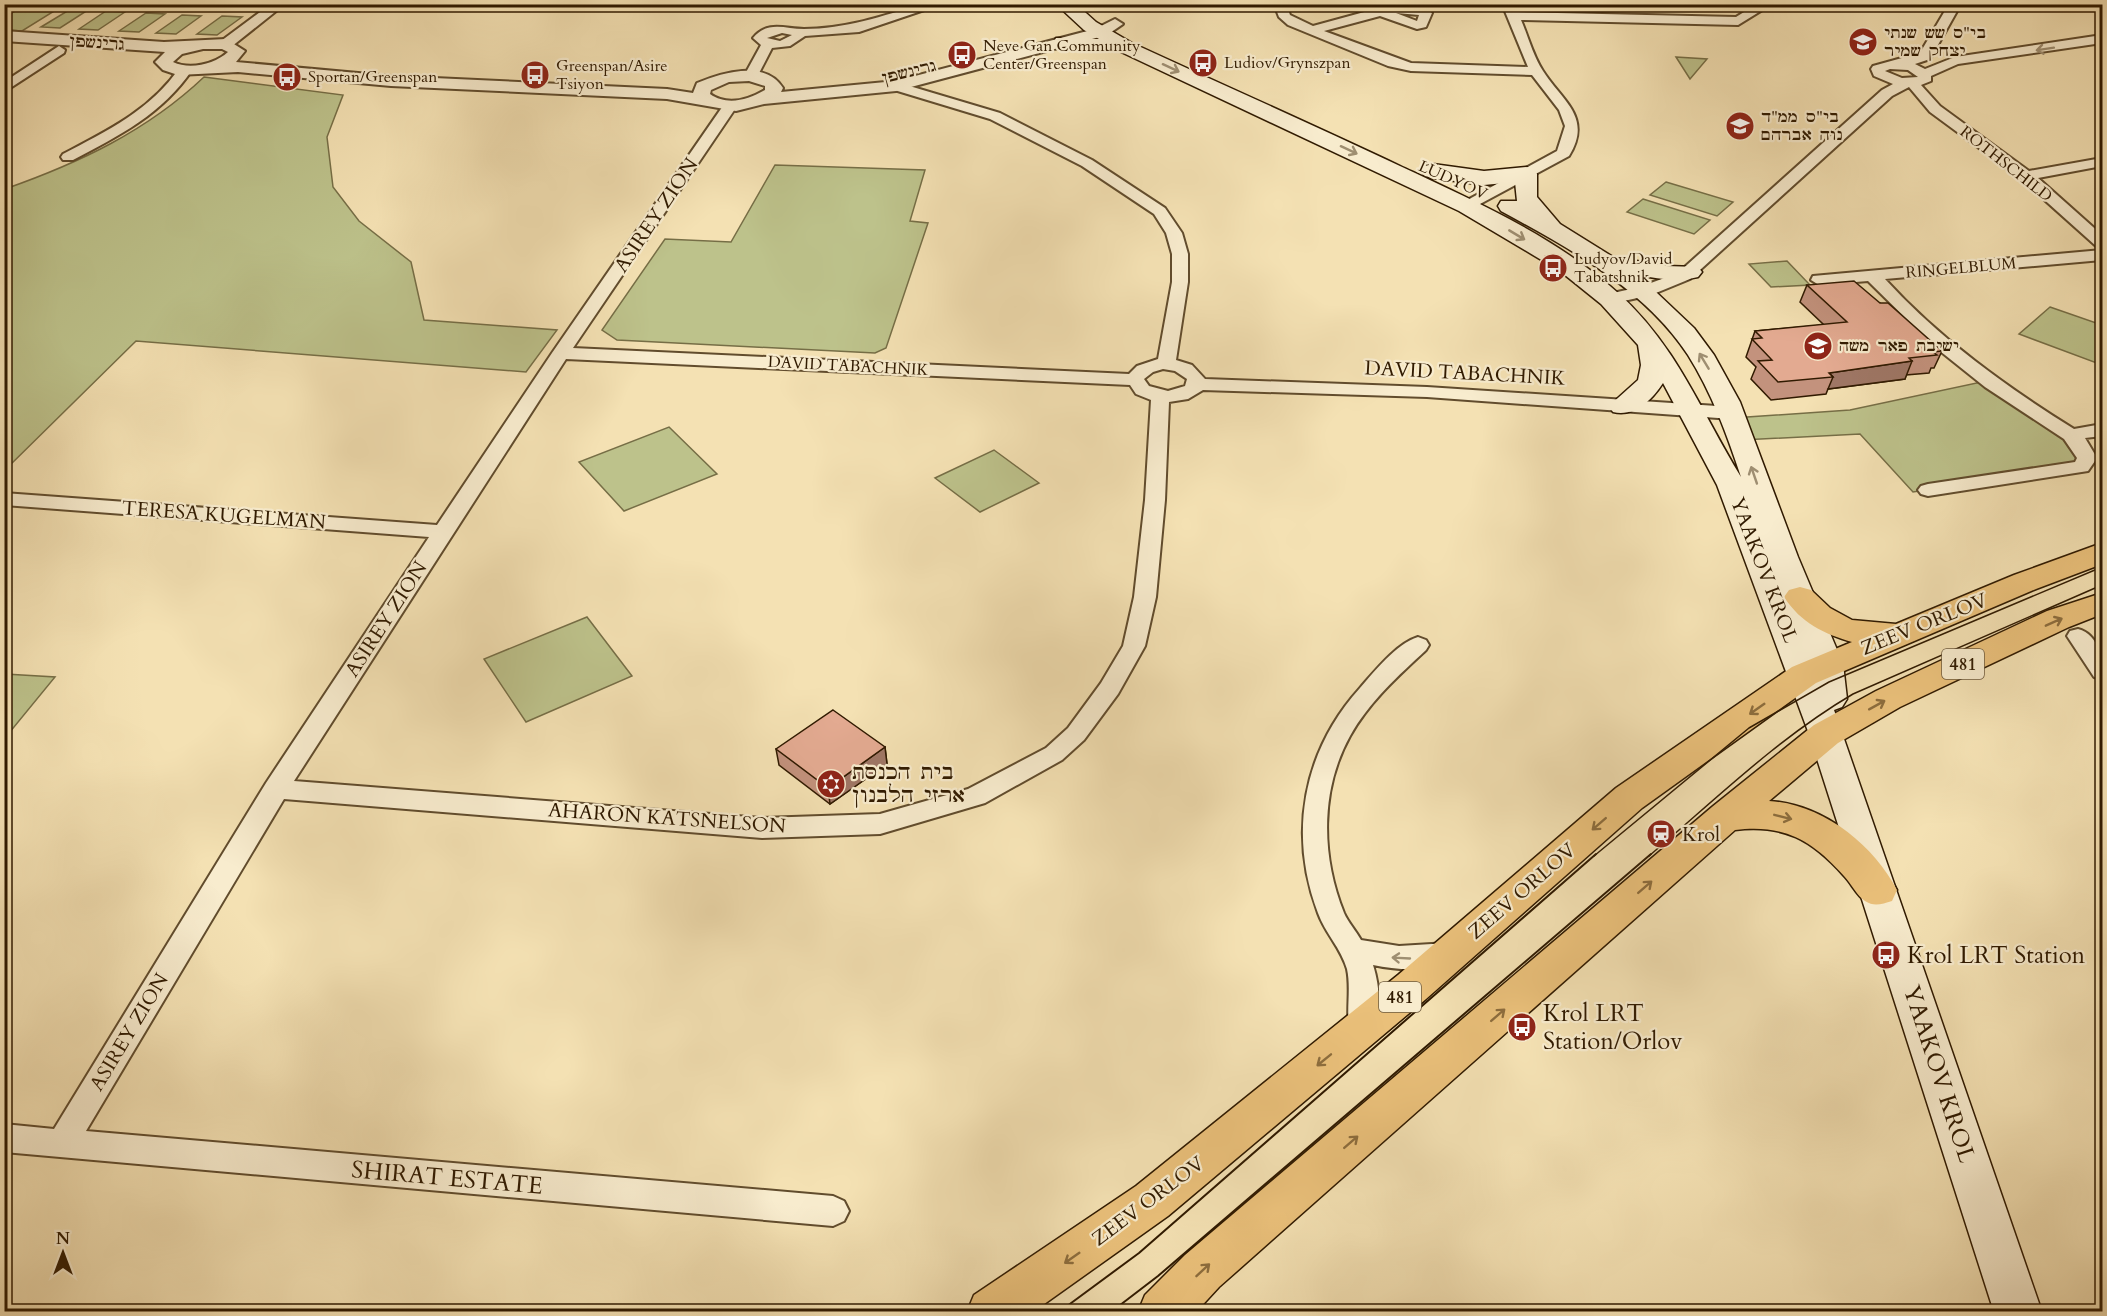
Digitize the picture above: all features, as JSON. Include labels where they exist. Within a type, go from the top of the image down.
[{"type":"main road","points":[[1102,28],[1064,4],[1060,38],[1125,47]]},
{"type":"main road","points":[[1090,4],[1102,28]]},
{"type":"main road","name":"LUDYOV","points":[[1102,28],[1125,47],[1477,200],[1559,233],[1645,291],[1685,334],[1704,361],[1732,413]]},
{"type":"main road","name":"LUDYOV","points":[[1102,28],[1432,171],[1477,200],[1610,298],[1650,343],[1669,369],[1690,411]]},
{"type":"main road","points":[[1432,171],[1484,178],[1526,174],[1526,198],[1559,233]]},
{"type":"main road","points":[[1604,262],[1645,271],[1690,272]]},
{"type":"main road","points":[[1623,406],[1646,390],[1654,378],[1657,363],[1650,343]]},
{"type":"main road","name":"YAAKOV KROL","points":[[1690,411],[1731,485],[1815,670]]},
{"type":"main road","name":"YAAKOV KROL","points":[[1732,413],[1800,597],[1826,734],[2018,1311]]},
{"type":"main road","name":"ZEEV ORLOV","points":[[991,1311],[1152,1201],[1450,954],[1629,798],[1815,670],[2025,582],[2103,553]]},
{"type":"main road","points":[[1800,597],[1815,615],[1848,631],[1878,634],[1919,627]]},
{"type":"main road","name":"481","points":[[1162,1311],[1202,1271],[1725,817],[1826,734],[1888,699],[2058,619],[2103,603]]},
{"type":"main road","points":[[1725,817],[1752,813],[1782,815],[1823,832],[1848,853],[1878,890]]},
{"type":"street","points":[[207,68],[226,63],[231,50],[279,4]]},
{"type":"street","points":[[1280,4],[1285,17],[1311,31],[1393,63],[1411,67],[1536,71]]},
{"type":"street","points":[[1910,82],[1886,77],[1879,73],[1878,69],[1918,61],[1925,56],[1955,4]]},
{"type":"street","points":[[751,76],[768,43],[794,41],[798,38],[799,33],[855,29],[933,5]]},
{"type":"street","points":[[1477,200],[1564,153],[1567,150],[1572,126],[1566,109],[1536,71],[1511,10],[1738,21],[1762,8]]},
{"type":"street","points":[[1311,31],[1373,9]]},
{"type":"street","name":"גרינשפן","points":[[768,91],[879,80],[1102,28]]},
{"type":"street","name":"גרינשפן","points":[[4,36],[231,50]]},
{"type":"street","name":"גרינשפן","points":[[768,91],[896,86],[1060,38]]},
{"type":"street","points":[[1901,65],[1925,74],[1955,61],[2103,39]]},
{"type":"street","name":"גרינשפן","points":[[4,46],[152,56],[172,69],[184,70]]},
{"type":"street","points":[[163,62],[176,51],[190,46]]},
{"type":"street","points":[[4,88],[59,50]]},
{"type":"street","points":[[68,157],[140,116],[178,83],[184,70],[238,66],[391,81],[667,94],[730,106],[768,91],[751,76],[726,77],[709,83],[670,85],[393,71],[231,50]]},
{"type":"street","points":[[937,98],[950,71]]},
{"type":"street","points":[[1610,298],[1670,284],[1690,272],[1887,93],[1910,82],[1924,80],[1925,74]]},
{"type":"street","points":[[1886,77],[1887,93]]},
{"type":"street","name":"ROTHSCHILD","points":[[1910,82],[1924,99],[2026,176],[2103,243]]},
{"type":"street","points":[[706,101],[700,91],[709,83]]},
{"type":"street","points":[[896,86],[995,116],[1087,163],[1160,211],[1174,233],[1180,254],[1180,282],[1166,364]]},
{"type":"street","points":[[1887,93],[1909,94],[1924,99]]},
{"type":"street","name":"ASIREY ZION","points":[[61,1145],[275,789],[561,353],[730,106]]},
{"type":"street","points":[[2026,176],[2103,162]]},
{"type":"street","name":"RINGELBLUM","points":[[1819,280],[2103,255]]},
{"type":"street","points":[[1874,276],[1908,312],[1986,381],[2071,435],[2081,445],[2087,458],[2081,466],[1928,490]]},
{"type":"street","name":"DAVID TABACHNIK","points":[[561,353],[1136,380]]},
{"type":"street","points":[[1166,364],[1192,373],[1196,384],[1187,393],[1160,397],[1142,390],[1136,380],[1137,374],[1144,368],[1166,364]]},
{"type":"street","name":"DAVID TABACHNIK","points":[[1196,384],[1427,392],[1732,413]]},
{"type":"street","name":"AHARON KATSNELSON","points":[[275,789],[762,828],[880,824],[976,796],[1054,754],[1076,734],[1110,688],[1134,646],[1145,597],[1155,500],[1160,397]]},
{"type":"street","points":[[2071,435],[2103,430]]},
{"type":"street","name":"TERESA KUGELMAN","points":[[4,499],[444,532]]},
{"type":"street","points":[[2078,636],[2103,671]]},
{"type":"street","points":[[1362,1028],[1366,998],[1363,975],[1352,948],[1337,928],[1323,891],[1312,833],[1318,786],[1334,741],[1357,703],[1384,673],[1418,645]]},
{"type":"street","points":[[1352,948],[1395,959],[1418,959],[1450,954]]},
{"type":"street","name":"SHIRAT ESTATE","points":[[4,1138],[61,1145],[833,1211]]},
{"type":"green space","points":[[25,5],[64,5],[22,31],[5,30],[5,17]]},
{"type":"green space","points":[[69,10],[88,10],[60,28],[41,27]]},
{"type":"green space","points":[[106,11],[125,12],[98,30],[79,29]]},
{"type":"green space","points":[[146,13],[165,14],[139,32],[119,31]]},
{"type":"green space","points":[[182,15],[201,16],[176,34],[156,33]]},
{"type":"green space","points":[[222,16],[242,17],[217,35],[197,34]]},
{"type":"green space","points":[[1676,57],[1707,59],[1690,79]]},
{"type":"green space","points":[[204,77],[343,95],[327,137],[333,187],[359,221],[411,262],[424,320],[557,330],[526,372],[136,341],[5,470],[5,189],[111,144],[159,114]]},
{"type":"green space","points":[[775,165],[925,170],[910,221],[928,223],[886,348],[875,353],[617,340],[602,330],[665,239],[731,242]]},
{"type":"green space","points":[[1666,182],[1733,202],[1717,216],[1650,195]]},
{"type":"green space","points":[[1643,199],[1710,220],[1694,234],[1627,212]]},
{"type":"green space","points":[[1787,261],[1810,285],[1771,287],[1749,264]]},
{"type":"green space","points":[[2050,307],[2102,325],[2102,365],[2019,334]]},
{"type":"green space","points":[[1986,381],[2071,435],[2081,467],[1913,492],[1860,434],[1742,440],[1733,418],[1850,410]]},
{"type":"green space","points":[[669,427],[717,474],[624,511],[579,462]]},
{"type":"green space","points":[[994,450],[1039,483],[980,512],[935,478]]},
{"type":"green space","points":[[587,617],[632,676],[526,722],[484,659]]},
{"type":"green space","points":[[4,674],[55,677],[5,738]]},
{"type":"building","points":[[1854,281],[1880,303],[1888,303],[1942,351],[1933,352],[1937,355],[1909,358],[1912,361],[1829,373],[1833,377],[1778,382],[1758,361],[1772,360],[1752,339],[1762,338],[1755,331],[1847,322],[1807,285]]},
{"type":"building","name":"בית הכנסת ארזי הלבנון","points":[[833,710],[885,747],[828,788],[776,749]]},
{"type":"tram line","points":[[1594,856],[1749,728],[1829,682],[2102,567]]},
{"type":"tram line","points":[[1649,856],[1773,750],[1825,711],[1853,694],[2102,585]]},
{"type":"tram line","points":[[1059,1312],[1139,1253],[1596,854]]},
{"type":"tram line","points":[[1111,1312],[1158,1276],[1651,854]]},
{"type":"place","name":"בי\"ס שש שנתי יצחק שמיר","points":[[1863,42]]},
{"type":"place","name":"Neve Gan Community Center/Greenspan","points":[[962,55]]},
{"type":"place","name":"Ludiov/Grynszpan","points":[[1203,63]]},
{"type":"place","name":"Greenspan/Asire Tsiyon","points":[[535,75]]},
{"type":"place","name":"Sportan/Greenspan","points":[[287,77]]},
{"type":"place","name":"בי\"ס ממ\"ד נוה אברהם","points":[[1740,126]]},
{"type":"place","name":"Ludyov/David Tabatshnik","points":[[1553,268]]},
{"type":"place","name":"ישיבת פאר משה","points":[[1818,346]]},
{"type":"place","name":"בית הכנסת ארזי הלבנון","points":[[831,784]]},
{"type":"place","name":"Krol","points":[[1661,834]]},
{"type":"place","name":"Krol LRT Station","points":[[1886,955]]},
{"type":"place","name":"Krol LRT Station/Orlov","points":[[1522,1027]]}]
